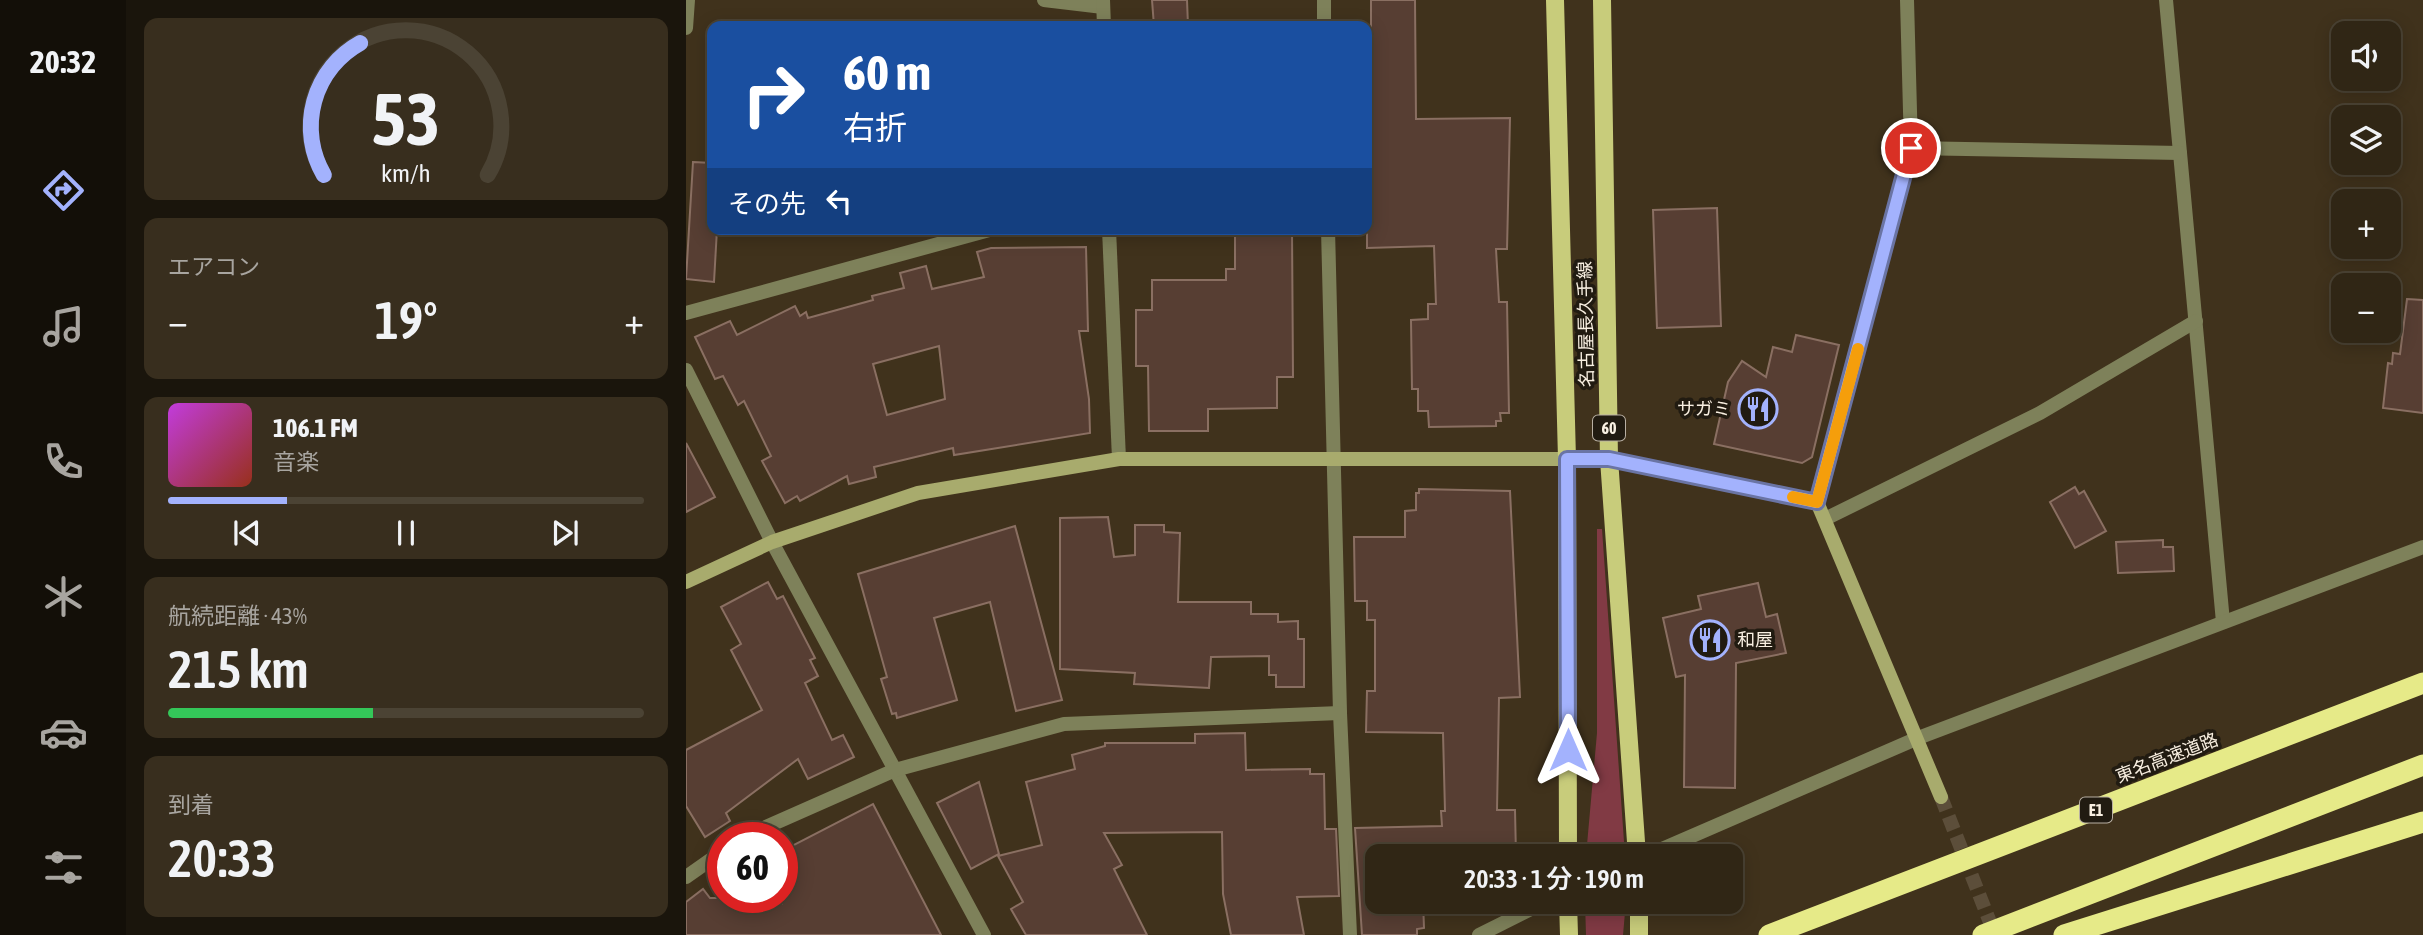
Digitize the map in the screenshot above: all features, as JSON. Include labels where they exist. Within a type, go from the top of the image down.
[{"type":"highway","name":"東名高速道路","points":[[1769,935],[2423,682]]},
{"type":"highway","points":[[1983,935],[2423,765]]},
{"type":"highway","points":[[2064,935],[2423,822]]},
{"type":"main road","name":"名古屋長久手線","points":[[1555,0],[1567,459],[1568,844]]},
{"type":"main road","name":"名古屋長久手線","points":[[1602,0],[1609,459],[1636,844]]},
{"type":"main road","points":[[1568,914],[1569,935]]},
{"type":"main road","points":[[1639,914],[1640,935]]},
{"type":"street","points":[[686,28],[688,0]]},
{"type":"street","points":[[1044,0],[1103,3],[1104,21]]},
{"type":"street","points":[[1324,0],[1324,21]]},
{"type":"street","points":[[1907,0],[1911,148],[1817,502],[1941,797]]},
{"type":"street","points":[[2166,0],[2223,622]]},
{"type":"street","points":[[1911,148],[2180,153]]},
{"type":"street","points":[[686,313],[971,235]]},
{"type":"street","points":[[1109,235],[1119,459]]},
{"type":"street","points":[[1328,235],[1332,459],[1350,935]]},
{"type":"street","points":[[1825,519],[2040,412],[2196,321]]},
{"type":"street","points":[[686,370],[772,542],[984,935]]},
{"type":"street","points":[[686,582],[772,542],[918,493],[1119,459],[1609,459],[1817,502]]},
{"type":"street","points":[[1674,844],[1918,738],[2423,547]]},
{"type":"street","points":[[777,822],[895,770],[1064,724],[1340,713]]},
{"type":"street","points":[[686,877],[707,862]]},
{"type":"street","points":[[1479,935],[1521,914]]},
{"type":"shaded area","points":[[1597,529],[1602,529],[1624,844],[1587,844],[1597,733]]},
{"type":"shaded area","points":[[1585,914],[1625,914],[1623,935],[1586,935]]},
{"type":"building","points":[[1152,0],[1187,0],[1188,21],[1154,21]]},
{"type":"building","points":[[1371,0],[1415,0],[1416,119],[1510,118],[1507,249],[1496,249],[1499,302],[1507,302],[1509,413],[1500,413],[1501,421],[1496,421],[1496,426],[1429,427],[1428,411],[1418,411],[1418,389],[1412,389],[1411,320],[1428,319],[1428,304],[1436,304],[1434,246],[1367,248],[1367,235],[1372,235]]},
{"type":"building","points":[[693,162],[707,163],[707,235],[717,235],[714,282],[686,279]]},
{"type":"building","points":[[1717,208],[1721,326],[1657,328],[1653,210]]},
{"type":"building","points":[[1235,235],[1292,235],[1293,377],[1277,377],[1277,408],[1208,409],[1208,431],[1149,431],[1148,366],[1136,366],[1136,310],[1152,310],[1152,280],[1226,280],[1226,269],[1235,269]]},
{"type":"building","points":[[1086,247],[1088,331],[1079,331],[1089,399],[1090,433],[954,455],[953,448],[874,467],[876,477],[849,484],[847,476],[800,501],[797,496],[785,503],[762,461],[771,456],[744,401],[738,405],[723,376],[715,379],[695,337],[730,321],[737,335],[795,306],[800,316],[806,312],[808,318],[873,300],[872,296],[904,288],[900,273],[926,266],[932,289],[984,277],[977,252],[991,248]],"holes":[[[939,346],[945,399],[887,415],[873,364]]]},
{"type":"building","points":[[2407,299],[2423,300],[2423,413],[2383,408],[2388,363],[2392,364],[2393,353],[2400,354]]},
{"type":"building","points":[[1796,335],[1839,345],[1812,457],[1802,463],[1714,444],[1728,382],[1742,361],[1766,377],[1773,347],[1792,352]]},
{"type":"building","points":[[686,443],[715,497],[686,512]]},
{"type":"building","points":[[2075,487],[2079,494],[2084,491],[2106,531],[2075,548],[2050,502]]},
{"type":"building","points":[[1419,489],[1510,491],[1520,697],[1499,698],[1497,810],[1515,810],[1516,844],[1365,844],[1365,914],[1423,914],[1424,928],[1417,929],[1417,935],[1362,935],[1355,828],[1442,826],[1441,811],[1445,811],[1443,733],[1366,732],[1367,691],[1375,691],[1375,620],[1367,620],[1367,601],[1355,601],[1354,537],[1405,537],[1405,511],[1416,510],[1416,493],[1419,493]]},
{"type":"building","points":[[1108,517],[1114,557],[1135,555],[1135,525],[1164,525],[1164,532],[1180,533],[1178,602],[1251,602],[1251,614],[1278,614],[1278,622],[1298,621],[1298,639],[1304,639],[1304,687],[1276,687],[1276,675],[1269,675],[1269,656],[1211,657],[1209,688],[1134,684],[1135,673],[1060,669],[1060,518]]},
{"type":"building","points":[[1015,526],[1062,700],[1016,711],[990,602],[934,618],[957,700],[897,718],[896,713],[892,714],[881,679],[887,677],[858,574]]},
{"type":"building","points":[[2163,540],[2163,547],[2173,547],[2174,571],[2118,573],[2116,542]]},
{"type":"building","points":[[768,582],[777,599],[783,596],[815,658],[810,660],[818,676],[805,683],[832,740],[843,735],[854,757],[808,779],[798,759],[726,813],[730,821],[707,822],[705,837],[686,806],[686,750],[762,710],[731,650],[741,644],[721,607]]},
{"type":"building","points":[[1758,583],[1766,617],[1777,614],[1786,653],[1736,663],[1735,788],[1684,787],[1685,675],[1676,677],[1663,618],[1701,609],[1698,596]]},
{"type":"building","points":[[1245,733],[1246,770],[1310,769],[1310,774],[1324,774],[1325,829],[1336,829],[1339,896],[1297,897],[1304,935],[1231,935],[1223,894],[1222,832],[1104,833],[1122,865],[1114,869],[1147,935],[1026,935],[1011,909],[1023,902],[998,856],[1042,845],[1026,782],[1075,769],[1072,755],[1105,746],[1105,743],[1195,743],[1195,734]]},
{"type":"building","points":[[979,782],[999,854],[971,869],[937,803]]},
{"type":"building","points":[[873,804],[941,935],[686,935],[686,902],[703,889],[707,894],[707,913],[798,913],[798,843]]},
{"type":"tunnel","points":[[1941,797],[1995,935]]},
{"type":"slow traffic","points":[[1793,497],[1817,502],[1858,349]]},
{"type":"place","name":"サガミ","points":[[1758,409]]},
{"type":"place","name":"和屋","points":[[1710,640]]},
{"type":"route","points":[[1568,750],[1567,459],[1609,459],[1817,502],[1911,148]]}]
